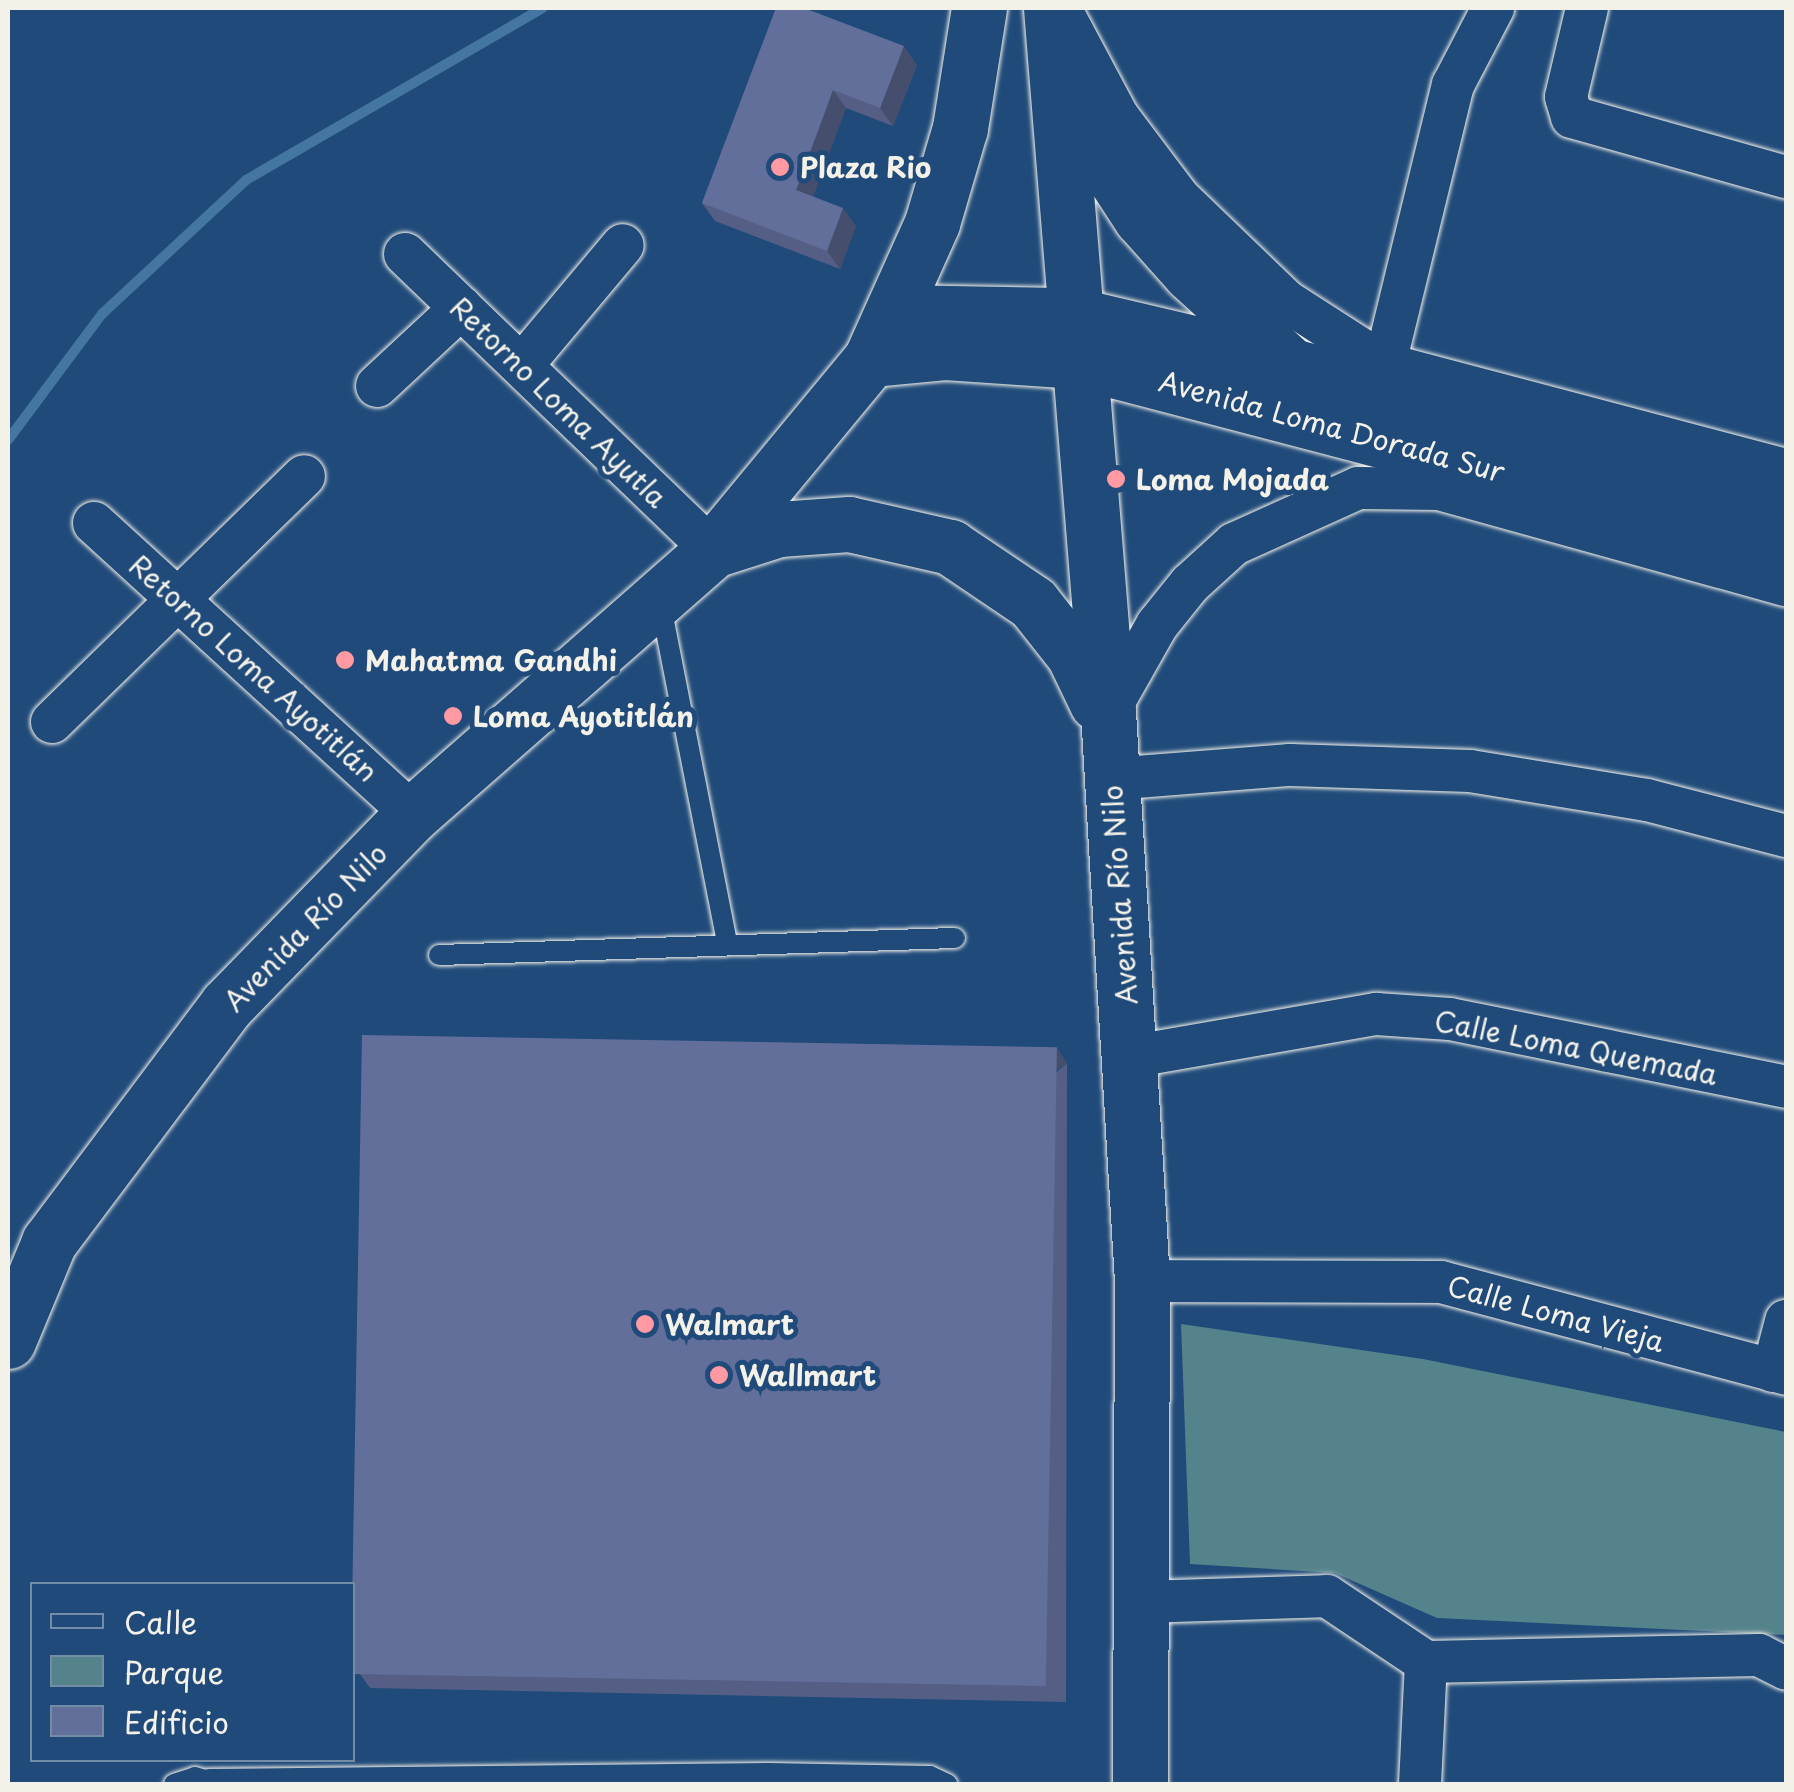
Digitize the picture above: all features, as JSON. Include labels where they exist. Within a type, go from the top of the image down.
[{"type":"main road","name":"Avenida Río Nilo","points":[[1051,8],[1108,712],[1142,1282],[1140,1784]]},
{"type":"main road","name":"Avenida Río Nilo","points":[[13,1315],[49,1242],[111,1154],[227,1005],[414,814],[713,550],[883,336],[954,147],[970,22]]},
{"type":"main road","points":[[1054,82],[1141,218],[1190,273],[1292,366]]},
{"type":"main road","name":"Avenida Loma Dorada Sur","points":[[883,336],[945,352],[1076,338],[1381,378],[1786,501]]},
{"type":"main road","name":"Avenida Loma Dorada Sur","points":[[1076,338],[1534,480],[1786,546]]},
{"type":"main road","points":[[1439,489],[1534,480]]},
{"type":"main road","points":[[713,550],[779,529],[849,524],[917,536],[980,562],[1034,603],[1074,654],[1101,715],[1111,780]]},
{"type":"street","name":"Avenida Loma Dorada Sur","points":[[1060,8],[1118,118],[1179,198],[1286,301],[1381,378],[1786,470]]},
{"type":"street","points":[[1381,378],[1453,84],[1493,8]]},
{"type":"street","points":[[1587,8],[1566,98],[1572,117],[1590,127],[1786,176]]},
{"type":"street","points":[[523,364],[623,245]]},
{"type":"street","name":"Retorno Loma Ayutla","points":[[405,254],[713,550]]},
{"type":"street","points":[[377,386],[461,308]]},
{"type":"street","points":[[52,722],[304,476]]},
{"type":"street","name":"Avenida Loma Dorada Sur","points":[[1108,712],[1157,625],[1234,544],[1358,488],[1439,489],[1786,585]]},
{"type":"street","name":"Retorno Loma Ayotitlán","points":[[94,522],[414,814]]},
{"type":"street","points":[[1111,780],[1290,765],[1470,772],[1647,800],[1786,836]]},
{"type":"street","name":"Calle Loma Quemada","points":[[1129,1057],[1376,1014],[1450,1019],[1786,1087]]},
{"type":"street","name":"Calle Loma Vieja","points":[[1142,1282],[1441,1282],[1780,1373]]},
{"type":"street","points":[[1780,1373],[1786,1322]]},
{"type":"street","points":[[1140,1602],[1327,1596],[1426,1662],[1760,1655],[1786,1667]]},
{"type":"street","points":[[1420,1784],[1426,1662]]},
{"type":"lane","points":[[659,597],[727,942]]},
{"type":"lane","points":[[439,955],[727,942],[956,938]]},
{"type":"lane","points":[[174,1784],[864,1780],[930,1776],[948,1784]]},
{"type":"green space","points":[[1181,1324],[1423,1359],[1786,1432],[1786,1635],[1437,1618],[1335,1573],[1190,1564]]},
{"type":"building","name":"Plaza Rio","points":[[776,8],[804,8],[904,46],[880,108],[833,90],[796,190],[843,208],[827,251],[702,203]]},
{"type":"building","name":"Wallmart","points":[[362,1035],[1057,1047],[1046,1686],[355,1674],[352,1582]]},
{"type":"waterway","points":[[8,440],[102,314],[246,180],[543,8]]},
{"type":"place","name":"Plaza Rio","points":[[780,167]]},
{"type":"place","name":"Loma Mojada","points":[[1116,479]]},
{"type":"place","name":"Mahatma Gandhi","points":[[345,660]]},
{"type":"place","name":"Loma Ayotitlán","points":[[453,716]]},
{"type":"place","name":"Walmart","points":[[645,1324]]},
{"type":"place","name":"Wallmart","points":[[719,1375]]}]
